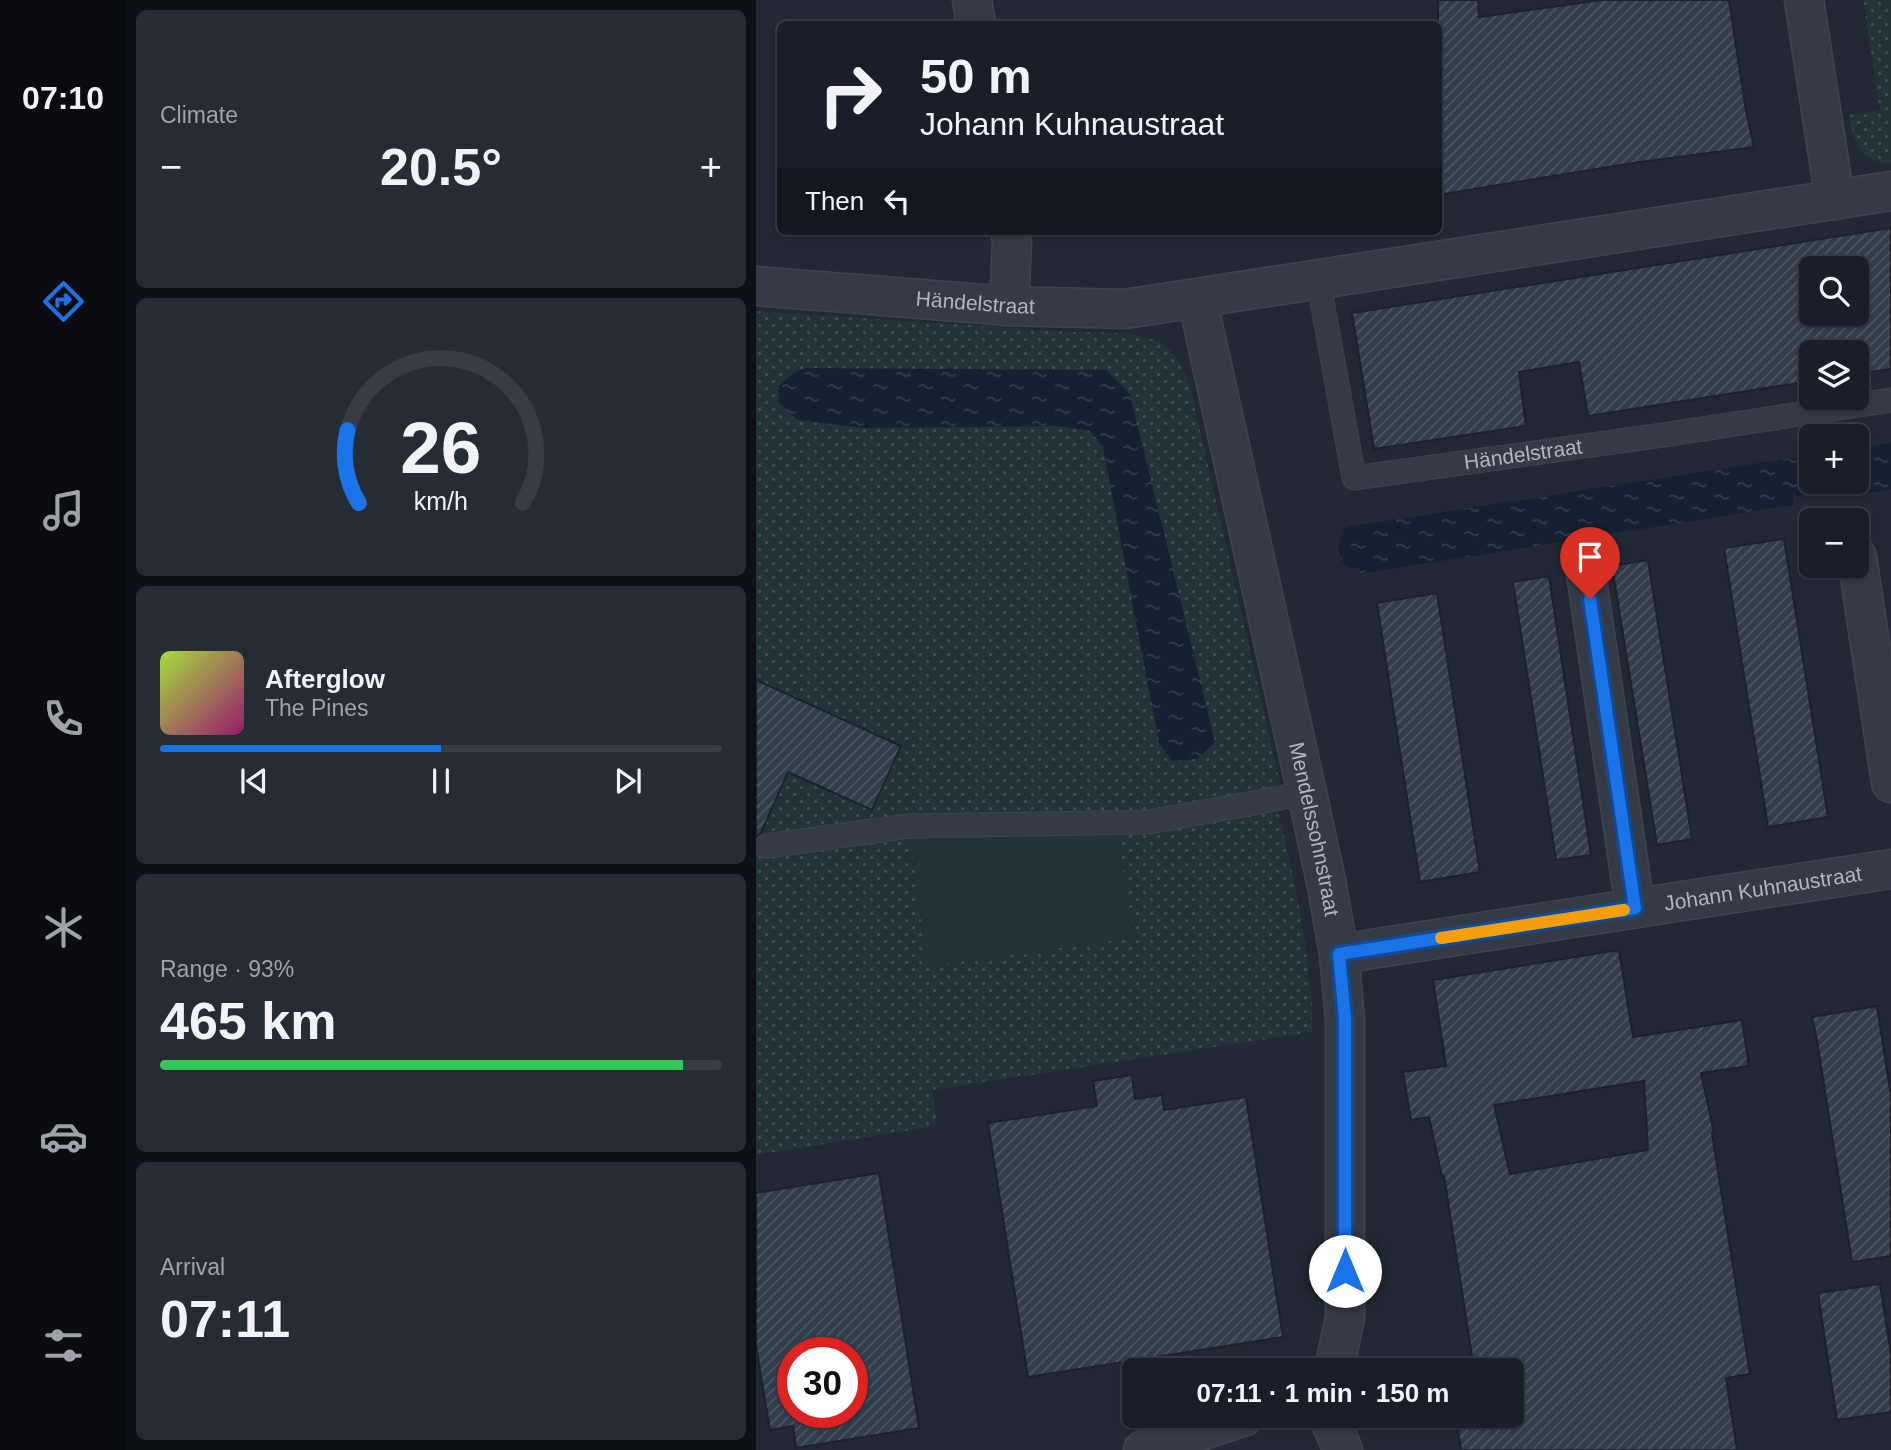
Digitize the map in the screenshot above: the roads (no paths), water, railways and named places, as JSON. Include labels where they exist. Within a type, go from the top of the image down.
[{"type":"street","points":[[972,0],[976,21]]},
{"type":"street","points":[[1804,0],[1835,200]]},
{"type":"street","name":"Händelstraat","points":[[756,286],[1009,306],[1125,309],[1891,191]]},
{"type":"street","points":[[1009,306],[1011,235]]},
{"type":"street","name":"Mendelssohnstraat","points":[[1196,298],[1307,793],[1339,954],[1345,1026],[1345,1318],[1336,1358]]},
{"type":"street","name":"Johann Kuhnaustraat","points":[[1586,573],[1635,908]]},
{"type":"street","points":[[1860,578],[1891,783]]},
{"type":"street","name":"Johann Kuhnaustraat","points":[[1339,954],[1891,869]]},
{"type":"street","points":[[1143,1450],[1209,1428]]},
{"type":"street","points":[[1333,1428],[1343,1450]]},
{"type":"lane","name":"Händelstraat","points":[[1318,279],[1354,478],[1891,400]]},
{"type":"lane","points":[[766,846],[909,826],[1149,822],[1307,793]]},
{"type":"water","points":[[806,368],[1106,370],[1130,394],[1215,742],[1197,759],[1172,761],[1159,743],[1103,447],[1090,431],[1060,426],[865,428],[797,420],[778,402],[779,386],[795,372]]},
{"type":"water","points":[[1891,443],[1891,489],[1869,493],[1869,446]]},
{"type":"water","points":[[1799,457],[1799,494],[1813,494],[1793,497],[1793,505],[1360,574],[1359,568],[1349,567],[1343,562],[1339,552],[1342,535],[1347,527]]}]
